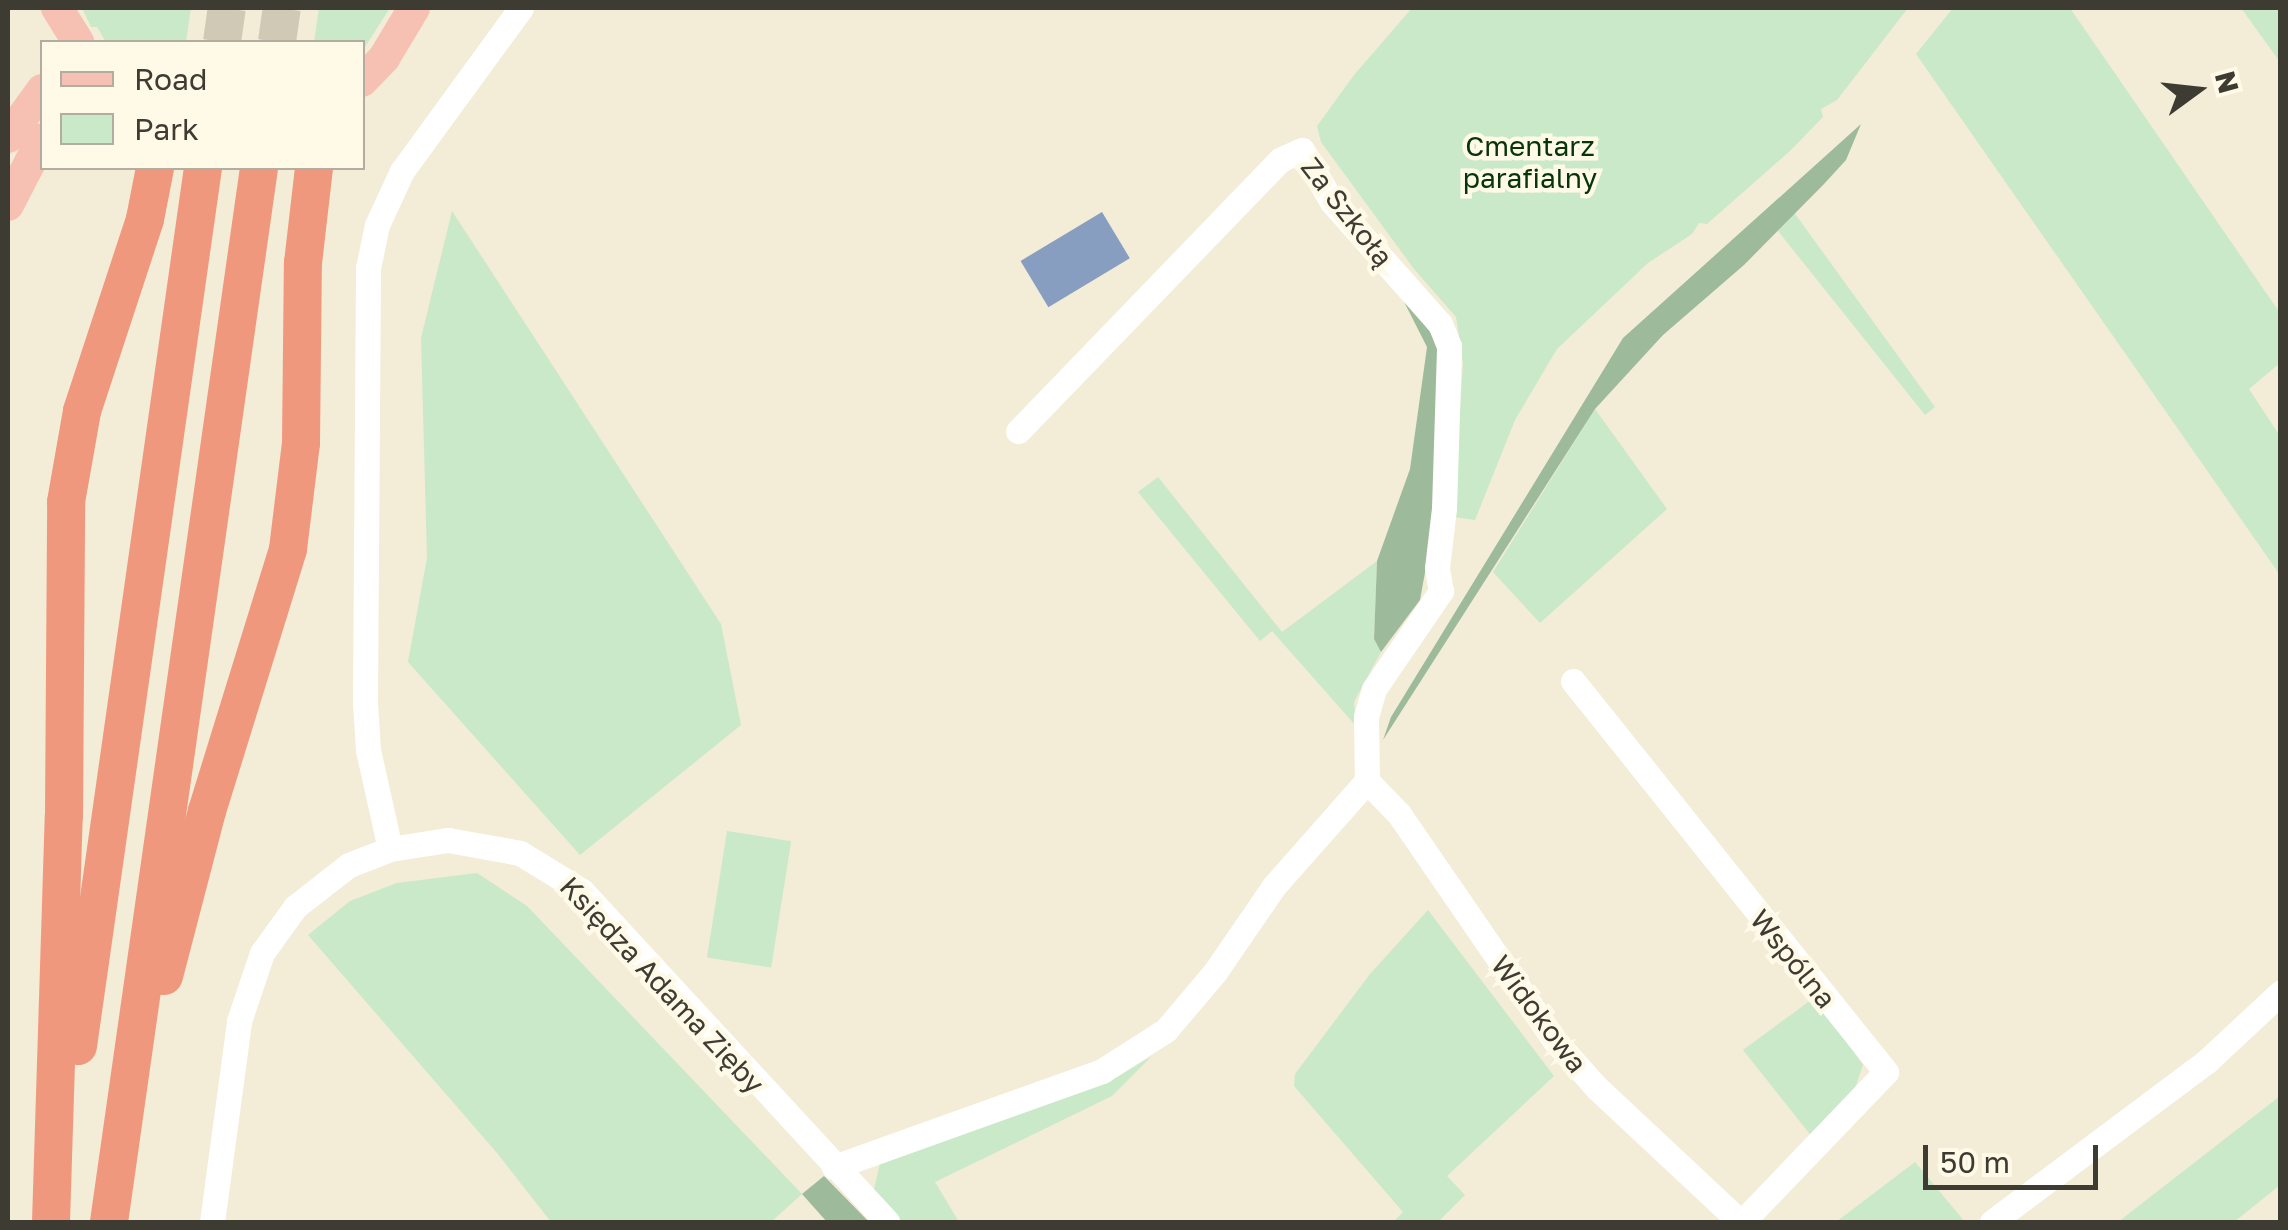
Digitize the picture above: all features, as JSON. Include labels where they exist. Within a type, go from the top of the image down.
[{"type":"highway","points":[[52,1222],[64,815],[66,502],[82,411],[145,220],[156,170]]},
{"type":"highway","points":[[52,1222],[204,170]]},
{"type":"highway","points":[[108,1222],[258,170]]},
{"type":"highway","points":[[126,1099],[288,548],[301,443],[303,263],[314,170]]},
{"type":"main road","points":[[365,79],[384,58],[414,8]]},
{"type":"main road","points":[[8,137],[40,93]]},
{"type":"main road","points":[[8,205],[40,143]]},
{"type":"street","points":[[390,849],[368,750],[365,702],[368,268],[390,191],[521,8]]},
{"type":"street","name":"Za Szkołą","points":[[1018,431],[1280,160],[1302,150],[1332,202],[1440,324],[1449,346],[1444,508],[1438,568],[1441,591],[1374,689],[1366,717],[1367,781]]},
{"type":"street","name":"Wspólna","points":[[1574,681],[1886,1072],[1741,1222]]},
{"type":"street","points":[[834,1167],[1102,1071],[1166,1030],[1215,972],[1274,886],[1367,781]]},
{"type":"street","name":"Widokowa","points":[[1367,781],[1399,814],[1564,1052],[1741,1222]]},
{"type":"street","name":"Księdza Adama Zięby","points":[[212,1222],[240,1021],[262,952],[308,894],[349,865],[390,849],[448,840],[493,846],[543,863],[568,880],[887,1222]]},
{"type":"street","points":[[1992,1222],[2207,1061],[2280,993]]},
{"type":"green space","points":[[82,8],[191,8],[186,40],[105,40],[97,27],[91,27]]},
{"type":"green space","points":[[319,8],[390,8],[365,47],[365,40],[314,40]]},
{"type":"green space","name":"Cmentarz parafialny","points":[[1412,8],[1908,8],[1837,100],[1821,109],[1823,117],[1790,151],[1707,224],[1699,223],[1692,234],[1648,263],[1557,349],[1515,420],[1475,520],[1453,517],[1463,363],[1456,317],[1414,269],[1321,142],[1317,126],[1354,75]]},
{"type":"green space","points":[[1953,8],[2070,8],[2280,313],[2280,363],[2249,389],[2280,436],[2280,575],[1916,54]]},
{"type":"green space","points":[[2241,8],[2280,8],[2280,62]]},
{"type":"green space","points":[[1861,124],[1846,160],[1824,184],[1744,265],[1663,335],[1595,409],[1383,740],[1391,717],[1623,338]]},
{"type":"green space","points":[[452,211],[721,624],[741,725],[580,855],[408,662],[427,558],[421,338]]},
{"type":"green space","points":[[1793,211],[1935,407],[1925,415],[1778,231]]},
{"type":"green space","points":[[1398,290],[1441,346],[1437,507],[1420,600],[1381,652],[1374,639],[1377,561],[1410,469],[1427,347]]},
{"type":"green space","points":[[1595,409],[1667,509],[1540,623],[1493,572]]},
{"type":"green space","points":[[1158,477],[1282,632],[1377,561],[1374,639],[1381,652],[1354,702],[1356,726],[1272,631],[1260,641],[1138,492]]},
{"type":"green space","points":[[727,831],[791,841],[771,968],[707,957]]},
{"type":"green space","points":[[477,873],[527,906],[802,1194],[771,1222],[551,1222],[497,1153],[308,935],[350,901],[397,883]]},
{"type":"green space","points":[[1428,910],[1554,1076],[1447,1176],[1465,1195],[1438,1222],[1393,1222],[1403,1212],[1294,1086],[1295,1074],[1370,974]]},
{"type":"green space","points":[[1815,997],[1863,1065],[1855,1088],[1813,1138],[1743,1050]]},
{"type":"green space","points":[[1152,1056],[1112,1096],[935,1182],[959,1222],[898,1222],[872,1198],[880,1163],[1117,1077]]},
{"type":"green space","points":[[2280,1096],[2280,1185],[2234,1222],[2118,1222]]},
{"type":"green space","points":[[1915,1162],[1965,1222],[1836,1222]]},
{"type":"green space","points":[[824,1176],[869,1222],[827,1222],[802,1194]]},
{"type":"water","points":[[1102,212],[1130,258],[1048,307],[1021,261]]},
{"type":"tunnel","points":[[222,40],[227,8]]},
{"type":"tunnel","points":[[277,40],[282,8]]}]
